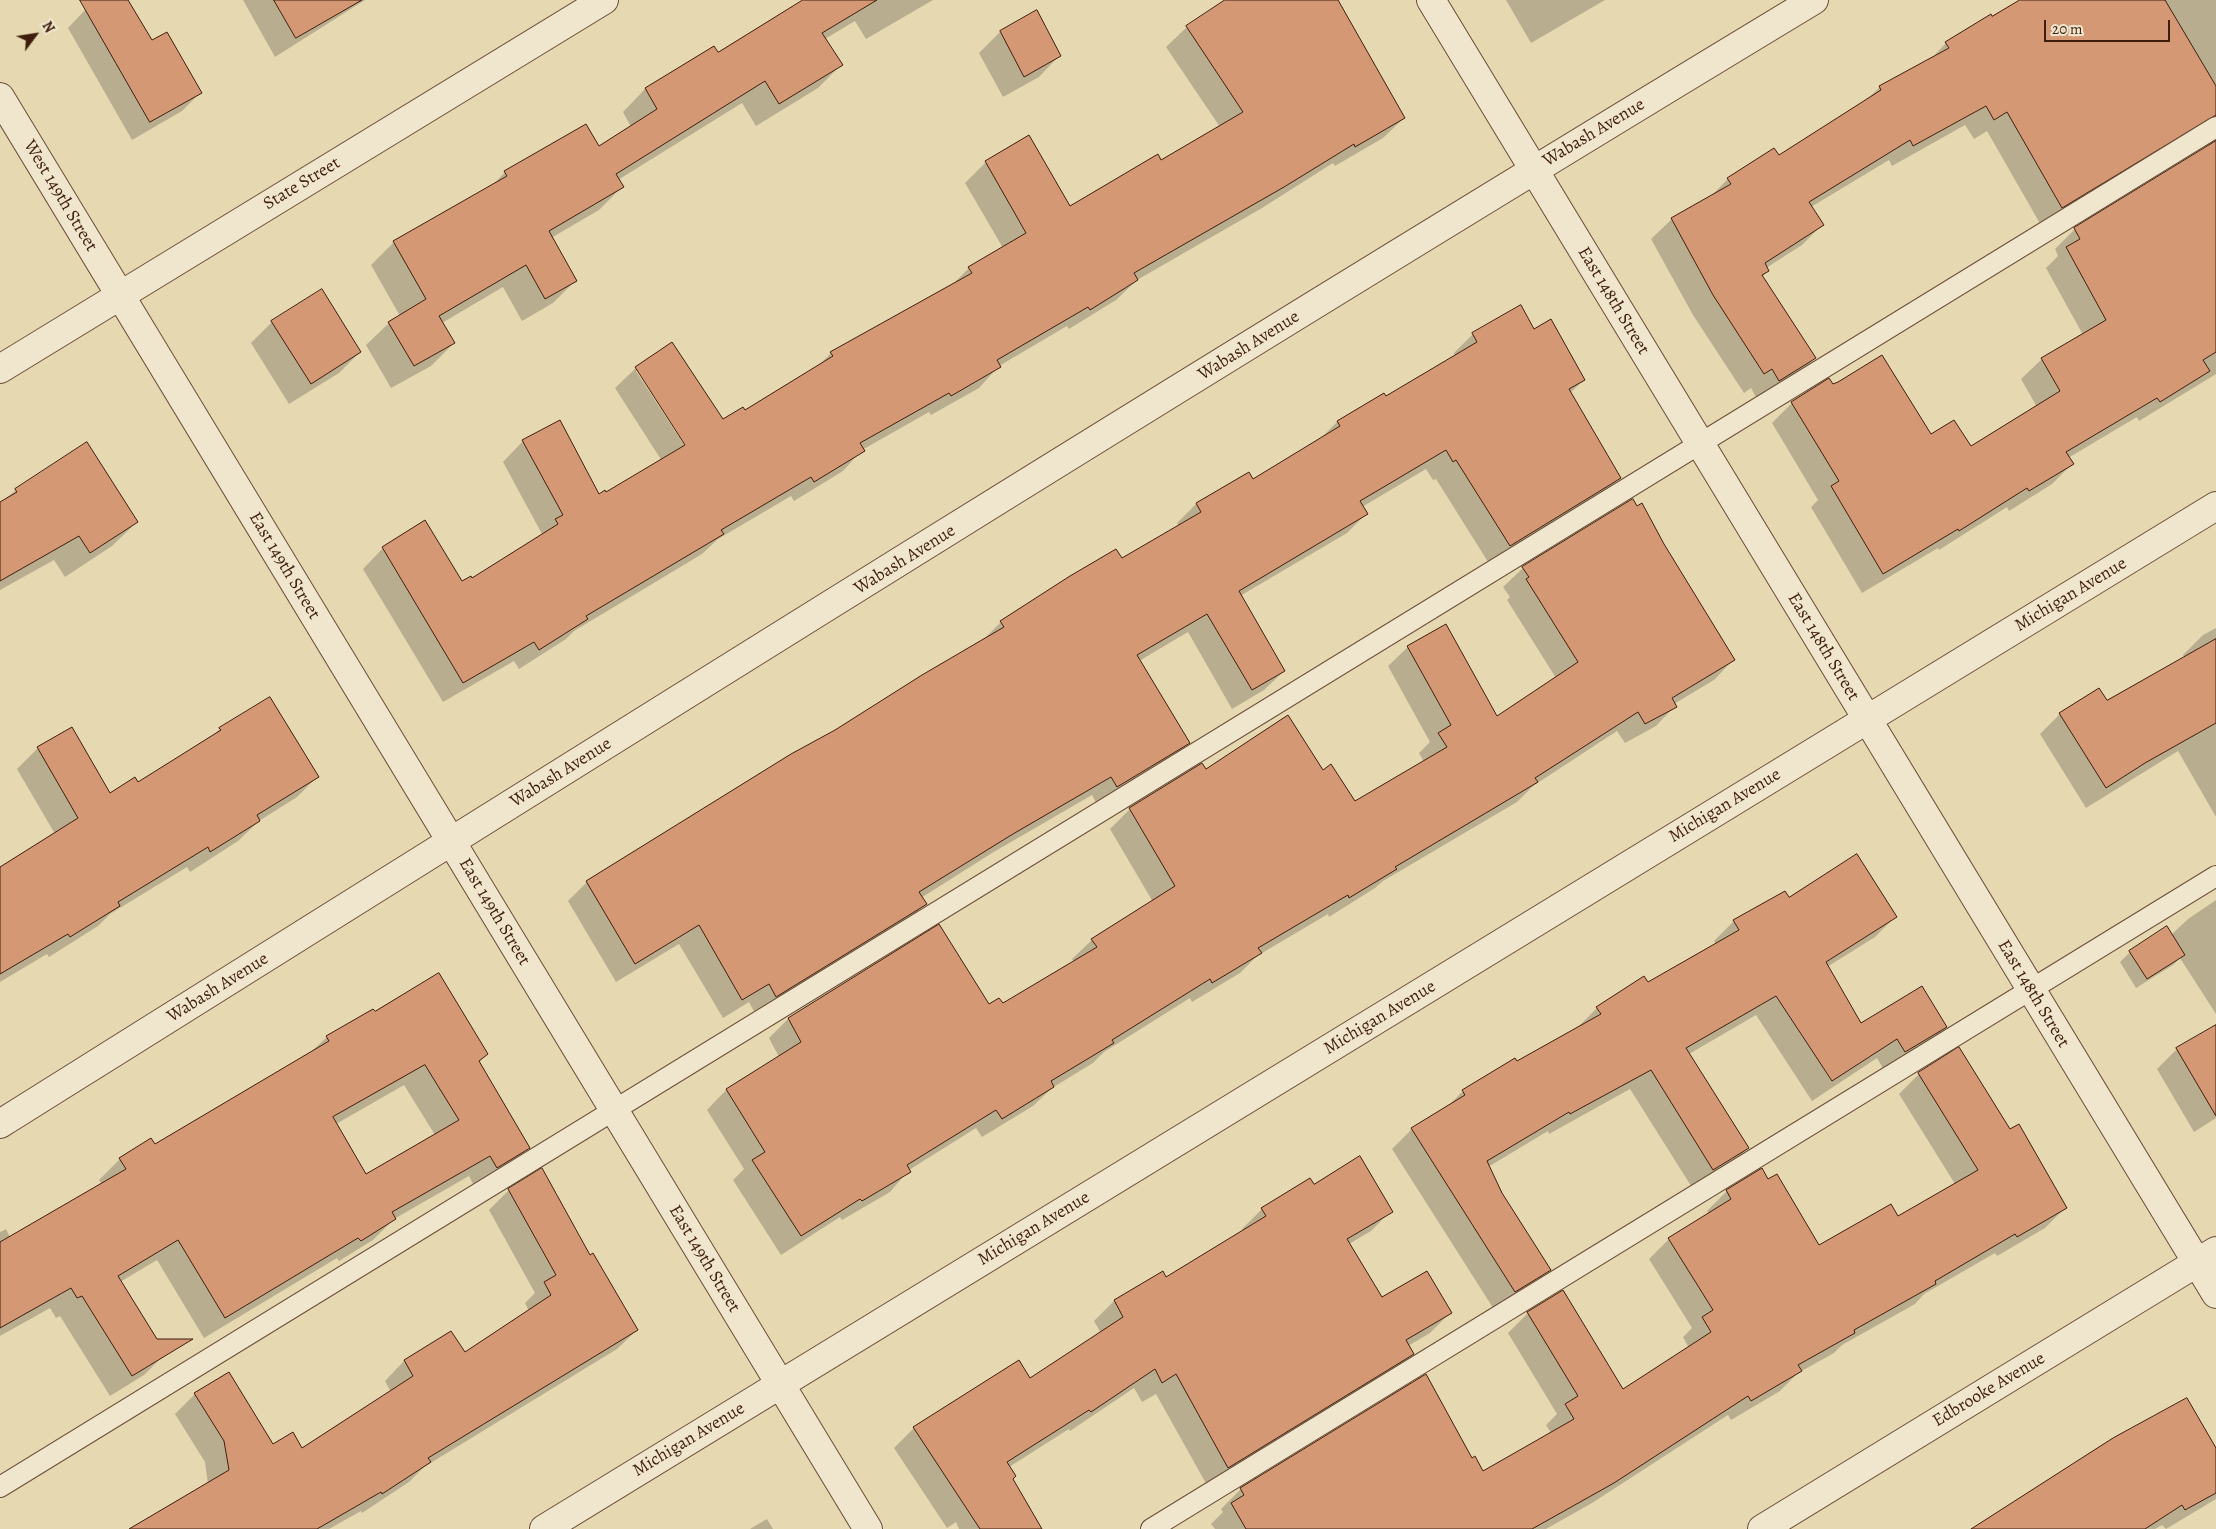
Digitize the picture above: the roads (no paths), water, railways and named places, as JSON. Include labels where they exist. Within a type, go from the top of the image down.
[{"type":"street","name":"State Street","points":[[0,369],[604,0]]},
{"type":"street","name":"East 148th Street","points":[[1431,0],[2030,990],[2207,1257],[2216,1294]]},
{"type":"street","name":"Wabash Avenue","points":[[0,1124],[451,841],[1535,169],[1814,0]]},
{"type":"street","name":"West 149th Street","points":[[0,97],[121,295]]},
{"type":"street","name":"East 149th Street","points":[[121,295],[868,1529]]},
{"type":"street","name":"Michigan Avenue","points":[[544,1529],[2216,506]]},
{"type":"street","name":"Edbrooke Avenue","points":[[1762,1529],[2207,1257]]},
{"type":"lane","points":[[0,1486],[2216,127]]},
{"type":"lane","points":[[1151,1529],[2216,876]]}]
